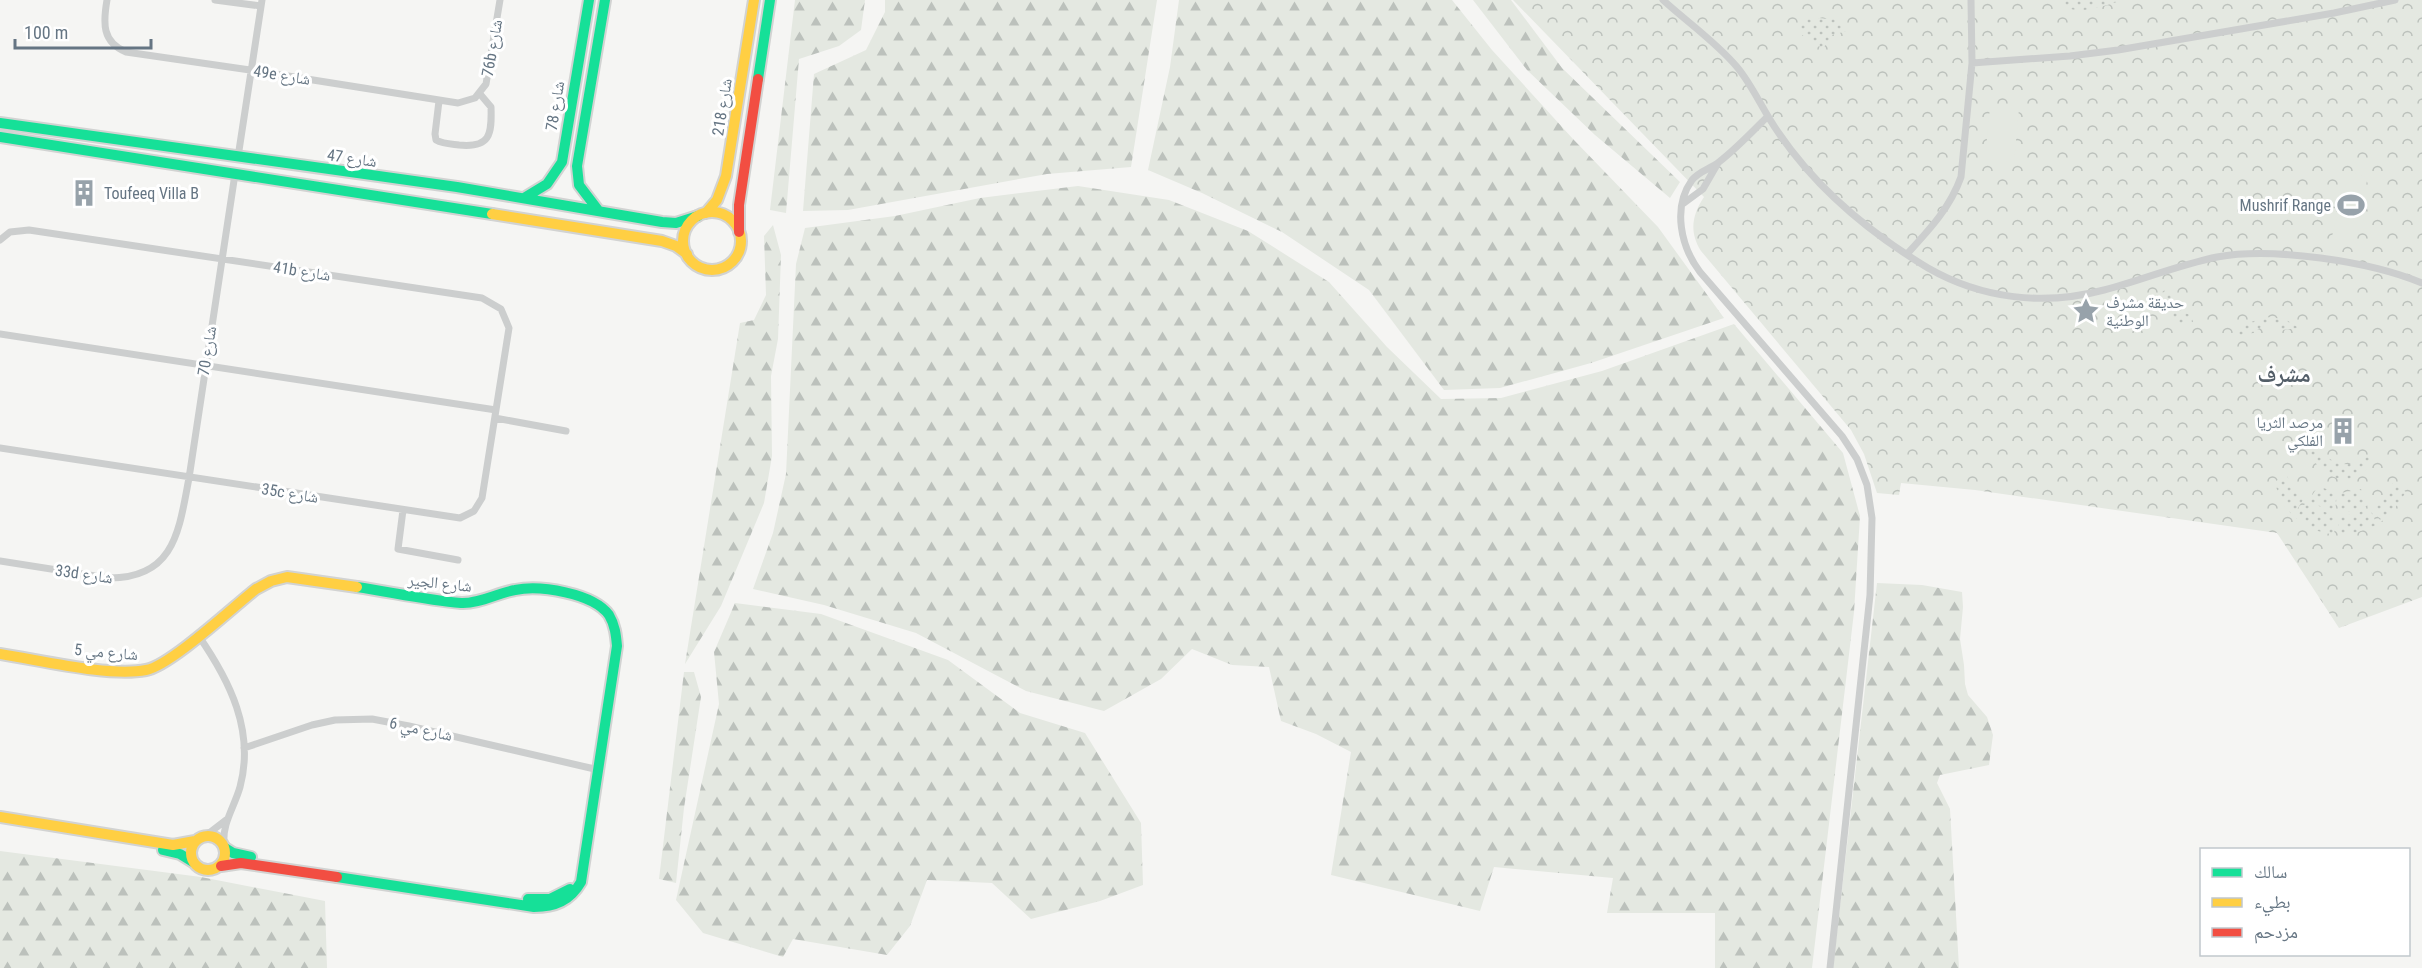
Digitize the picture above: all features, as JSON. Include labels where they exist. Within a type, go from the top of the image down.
[{"type":"street","name":"49e شارع","points":[[106,0],[105,33],[119,50],[126,52],[250,69],[439,101],[464,103],[480,94]]},
{"type":"street","points":[[215,0],[261,3],[238,157]]},
{"type":"street","name":"76b شارع","points":[[480,94],[488,79],[500,0]]},
{"type":"street","name":"شارع 78","points":[[523,198],[549,184],[557,175],[562,162],[589,0]]},
{"type":"street","name":"شارع 78","points":[[598,210],[579,185],[576,166],[605,0]]},
{"type":"street","name":"شارع 218","points":[[701,214],[717,200],[726,176],[754,0]]},
{"type":"street","points":[[740,232],[736,224],[722,214],[701,214],[688,224],[684,236],[687,254],[692,261],[707,269],[723,267],[736,256],[740,249],[740,232],[740,206],[770,0]]},
{"type":"street","points":[[1663,0],[1735,64],[1767,117],[1802,164],[1829,192],[1870,228],[1907,254],[1930,269],[1968,286],[1997,294],[2028,298],[2060,298],[2091,293],[2199,262],[2252,254],[2288,255],[2352,264],[2422,283]]},
{"type":"street","points":[[1907,254],[1946,209],[1961,177],[1972,63],[1971,0]]},
{"type":"street","points":[[1972,63],[2118,50],[2315,17],[2395,0]]},
{"type":"street","points":[[439,101],[436,140],[441,143],[478,145],[489,136],[491,110],[480,94]]},
{"type":"street","points":[[1767,117],[1718,163],[1693,179],[1687,189],[1684,203],[1682,234],[1691,261],[1842,436],[1862,472],[1870,499],[1873,537],[1870,595],[1830,968]]},
{"type":"street","name":"شارع 47","points":[[0,123],[523,198],[669,222],[684,221],[701,214]]},
{"type":"street","name":"شارع 47","points":[[0,137],[662,241],[676,246],[687,254]]},
{"type":"street","points":[[1684,203],[1703,189],[1718,163]]},
{"type":"street","name":"شارع 70","points":[[179,528],[189,478],[235,174]]},
{"type":"street","name":"41b شارع","points":[[0,240],[10,232],[29,230],[482,298],[495,304],[505,315],[508,328],[496,410]]},
{"type":"street","points":[[0,334],[496,410]]},
{"type":"street","name":"35c شارع","points":[[0,448],[460,518],[474,511],[482,498],[496,410]]},
{"type":"street","points":[[495,418],[566,431]]},
{"type":"street","points":[[403,510],[398,549],[458,560]]},
{"type":"street","name":"33d شارع","points":[[0,561],[108,578],[122,578],[148,570],[159,562],[175,541],[179,528]]},
{"type":"street","name":"شارع الجير","points":[[198,635],[263,585],[287,577],[454,602],[481,601],[514,590],[531,588],[582,596],[601,607],[609,615],[617,635],[616,657],[583,872],[578,887],[570,898],[559,904],[543,907],[241,863],[221,866]]},
{"type":"street","points":[[0,825],[174,852],[208,871],[221,866],[226,856],[224,846],[226,820],[239,790],[244,748],[241,723],[229,685],[198,635]]},
{"type":"street","name":"شارع مي 5","points":[[0,654],[117,672],[137,672],[165,662],[198,635]]},
{"type":"street","name":"شارع مي 6","points":[[244,748],[312,725],[335,720],[372,719],[598,770]]},
{"type":"street","points":[[0,817],[174,845],[199,839],[217,838],[224,846],[240,855],[541,900],[555,898],[565,893],[583,872]]},
{"type":"street","points":[[193,861],[191,849],[199,839],[226,820]]},
{"type":"green space","points":[[795,0],[865,0],[861,30],[839,46],[799,59],[786,213],[770,210]]},
{"type":"green space","points":[[885,0],[1157,0],[1131,167],[1047,174],[848,210],[803,211],[814,74],[866,50],[885,12]]},
{"type":"green space","points":[[1179,0],[1452,0],[1492,50],[1573,139],[1658,227],[1724,318],[1591,363],[1500,388],[1444,390],[1369,290],[1282,232],[1202,193],[1148,170],[1170,67]]},
{"type":"green space","points":[[1473,0],[1511,0],[1562,68],[1680,182],[1670,198],[1595,135],[1527,70]]},
{"type":"green space","name":"حديقة مشرف الوطنية","points":[[1513,0],[2422,0],[2422,597],[2339,628],[2277,533],[1975,490],[1901,483],[1899,495],[1877,493],[1864,454],[1851,430],[1701,251],[1695,237],[1694,224],[1697,210],[1704,197]]},
{"type":"green space","points":[[2057,0],[2123,0],[2097,8],[2079,10],[2063,6]]},
{"type":"green space","points":[[1833,14],[1838,17],[1847,31],[1832,35],[1824,47],[1815,46],[1800,33],[1799,28],[1809,18],[1815,22],[1819,18],[1827,19]]},
{"type":"green space","points":[[1990,107],[2019,109],[2014,162],[1985,159]]},
{"type":"green space","name":"Mushrif Range","points":[[2349,172],[2368,177],[2351,245],[2331,240]]},
{"type":"green space","points":[[1078,186],[1169,200],[1248,231],[1329,282],[1387,347],[1441,399],[1501,398],[1602,371],[1734,324],[1843,453],[1860,516],[1854,612],[1812,968],[1715,968],[1715,913],[1607,913],[1613,878],[1494,867],[1480,911],[1331,875],[1351,752],[1316,734],[1281,721],[1269,667],[1232,665],[1192,649],[1161,679],[1104,711],[1026,691],[916,633],[824,605],[753,589],[773,533],[786,474],[796,264],[805,228],[895,216],[980,198]]},
{"type":"green space","points":[[773,225],[781,255],[778,339],[771,376],[772,456],[764,503],[721,606],[685,664],[740,323],[754,320],[766,295],[764,236]]},
{"type":"green space","points":[[2167,288],[2176,305],[2191,315],[2193,322],[2180,323],[2170,317],[2160,294]]},
{"type":"green space","points":[[2266,317],[2285,319],[2299,328],[2282,330],[2267,323],[2251,334],[2227,337],[2245,324]]},
{"type":"green space","points":[[2309,450],[2318,450],[2332,460],[2343,464],[2354,463],[2374,455],[2368,467],[2360,474],[2341,479],[2322,470],[2314,461]]},
{"type":"green space","points":[[2287,475],[2291,486],[2303,500],[2293,516],[2283,504],[2274,482]]},
{"type":"green space","points":[[2393,483],[2406,492],[2381,522],[2373,506],[2385,496]]},
{"type":"green space","points":[[2318,486],[2337,493],[2335,512],[2308,502]]},
{"type":"green space","points":[[2361,489],[2368,506],[2355,511],[2340,512],[2341,493]]},
{"type":"green space","points":[[2306,502],[2317,510],[2336,515],[2334,535],[2314,530],[2296,518]]},
{"type":"green space","points":[[2370,508],[2377,525],[2358,532],[2338,535],[2339,516],[2355,514]]},
{"type":"green space","points":[[1877,583],[1922,585],[1962,592],[1960,639],[1965,684],[1968,695],[1987,717],[1993,735],[1989,765],[1940,775],[1937,783],[1950,809],[1959,968],[1833,968]]},
{"type":"green space","points":[[735,603],[821,614],[948,660],[1020,713],[1085,733],[1141,823],[1143,885],[1100,901],[1031,919],[992,883],[927,880],[910,926],[887,955],[793,939],[783,957],[703,933],[676,900],[719,704],[714,652]]},
{"type":"green space","points":[[684,672],[694,672],[701,697],[684,808],[676,883],[659,879]]},
{"type":"green space","points":[[0,851],[201,877],[325,901],[327,968],[0,968]]},
{"type":"traffic: fast","points":[[524,198],[547,184],[562,162],[589,0]]},
{"type":"traffic: fast","points":[[598,210],[579,185],[577,166],[605,0]]},
{"type":"traffic: fast","points":[[758,79],[770,0]]},
{"type":"traffic: fast","points":[[0,123],[457,187],[662,222],[676,223],[698,216]]},
{"type":"traffic: fast","points":[[0,137],[492,214]]},
{"type":"traffic: fast","points":[[337,877],[534,907],[561,902],[572,894],[581,882],[617,646],[614,626],[609,615],[591,601],[565,592],[526,589],[508,591],[475,602],[461,603],[357,587]]},
{"type":"traffic: fast","points":[[225,848],[233,853],[251,857]]},
{"type":"traffic: fast","points":[[163,850],[180,854],[193,862]]},
{"type":"traffic: fast","points":[[528,899],[550,899],[570,889]]},
{"type":"traffic: slow","points":[[706,213],[717,200],[726,176],[754,0]]},
{"type":"traffic: slow","points":[[712,212],[728,217],[736,225],[741,241],[736,257],[728,265],[712,270],[696,265],[688,257],[683,241],[688,225],[696,217],[712,212]]},
{"type":"traffic: slow","points":[[492,214],[662,241],[676,246],[687,254]]},
{"type":"traffic: slow","points":[[0,654],[94,670],[130,672],[146,670],[170,658],[256,589],[271,581],[287,577],[357,587]]},
{"type":"traffic: slow","points":[[0,817],[173,845],[195,841]]},
{"type":"traffic: slow","points":[[208,836],[220,841],[225,853],[220,865],[208,870],[196,865],[191,853],[196,841],[208,836]]},
{"type":"traffic: jam","points":[[739,232],[739,205],[758,79]]},
{"type":"traffic: jam","points":[[221,866],[241,863],[337,877]]},
{"type":"place","name":"Toufeeq Villa B","points":[[84,193]]},
{"type":"place","name":"Mushrif Range","points":[[2351,205]]},
{"type":"place","name":"حديقة مشرف الوطنية","points":[[2086,311]]},
{"type":"place","name":"مرصد الثريا الفلكي","points":[[2343,431]]},
{"type":"district","name":"مشرف","points":[[2284,374]]}]
